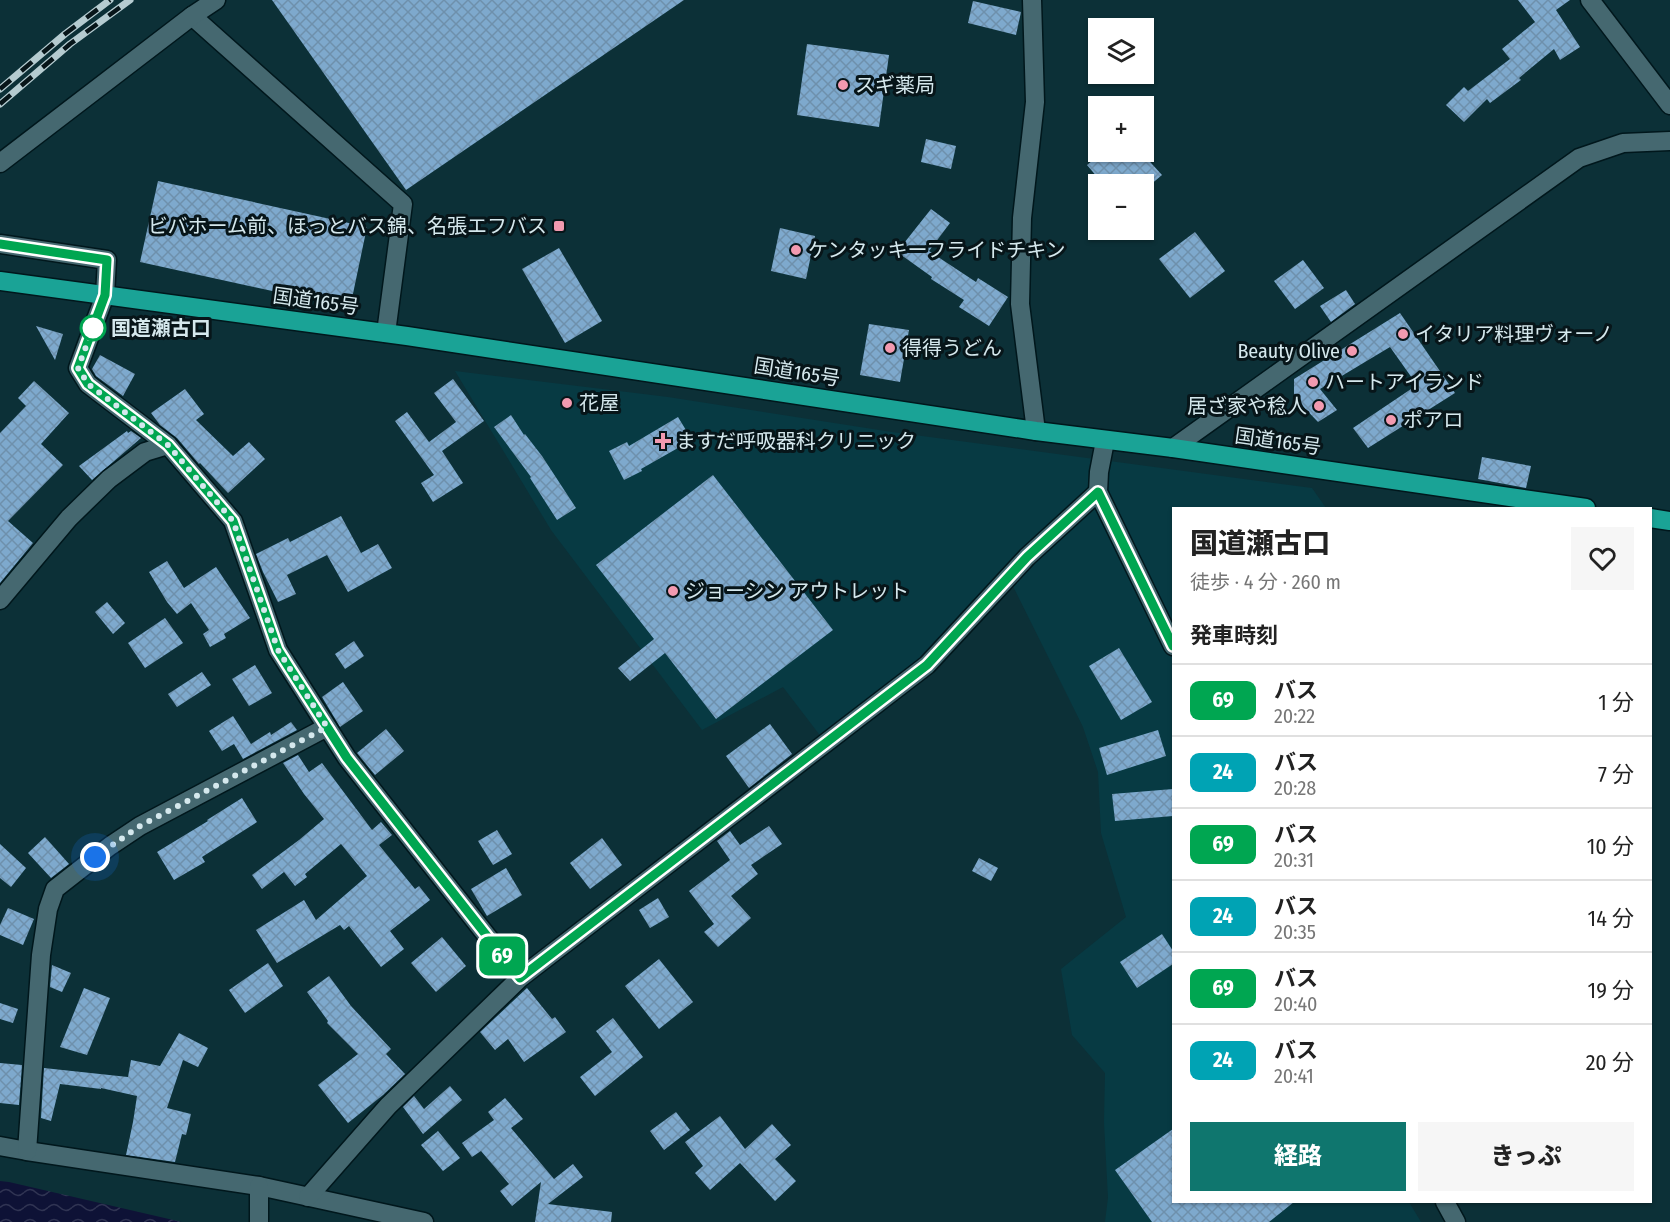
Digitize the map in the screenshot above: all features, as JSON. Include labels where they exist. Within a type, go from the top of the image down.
[{"type":"highway","name":"国道165号","points":[[0,281],[386,333],[1036,431],[1173,448],[1579,507]]},
{"type":"highway","points":[[1652,518],[1670,521]]},
{"type":"street","points":[[0,163],[216,0]]},
{"type":"street","points":[[1032,0],[1035,102],[1022,218],[1020,304],[1036,431]]},
{"type":"street","points":[[1590,0],[1670,105]]},
{"type":"street","points":[[192,16],[403,204],[386,333]]},
{"type":"street","points":[[1173,448],[1579,158],[1623,143],[1670,141]]},
{"type":"street","points":[[0,244],[107,260],[105,295],[78,368],[88,384],[168,445],[233,521],[278,650],[347,758],[520,978]]},
{"type":"street","points":[[1105,441],[1098,492],[1172,644]]},
{"type":"street","points":[[0,600],[69,518],[110,479],[145,452],[168,445]]},
{"type":"street","points":[[308,1197],[388,1106],[520,978],[927,665],[1027,557],[1098,492]]},
{"type":"street","points":[[27,1151],[41,955],[48,909],[55,890],[110,846],[140,826],[327,727]]},
{"type":"street","points":[[0,1146],[259,1193],[308,1197],[424,1222]]},
{"type":"street","points":[[259,1193],[259,1222]]},
{"type":"street","points":[[1446,1203],[1456,1222]]},
{"type":"shaded area","points":[[455,371],[668,397],[892,432],[1312,488],[1325,507],[1172,507],[1172,1203],[1410,1203],[1421,1222],[1105,1222],[1108,1198],[1104,1122],[1105,1073],[1072,1035],[1061,969],[1126,917],[1101,833],[1098,772],[1083,727],[1005,570],[920,660],[822,738],[783,687],[702,730],[551,530]]},
{"type":"water","points":[[0,1181],[9,1182],[182,1222],[0,1222]]},
{"type":"building","points":[[272,0],[684,0],[406,190]]},
{"type":"building","points":[[1518,0],[1570,0],[1556,10],[1580,47],[1560,60],[1554,49],[1519,78],[1521,80],[1490,103],[1487,99],[1464,122],[1446,105],[1464,87],[1468,91],[1510,59],[1502,49],[1535,22]]},
{"type":"building","points":[[973,1],[1021,12],[1016,35],[968,23]]},
{"type":"building","name":"スギ薬局","points":[[807,44],[889,55],[879,127],[797,115]]},
{"type":"building","points":[[926,139],[956,146],[951,169],[921,162]]},
{"type":"building","points":[[1091,162],[1150,162],[1162,175],[1154,182],[1154,174],[1095,174],[1087,165]]},
{"type":"building","points":[[158,181],[367,227],[350,308],[140,262]]},
{"type":"building","points":[[931,209],[950,223],[929,251],[976,282],[978,278],[1008,297],[989,326],[959,307],[964,300],[931,279],[932,277],[897,252]]},
{"type":"building","points":[[780,228],[815,236],[806,279],[771,271]]},
{"type":"building","points":[[1195,232],[1225,271],[1190,298],[1159,259]]},
{"type":"building","points":[[559,248],[602,321],[565,343],[522,269]]},
{"type":"building","points":[[1303,260],[1324,288],[1295,309],[1274,281]]},
{"type":"building","points":[[1346,290],[1355,304],[1331,322],[1320,306]]},
{"type":"building","name":"ハートアイランド","points":[[1400,313],[1455,393],[1368,448],[1353,428],[1417,385],[1390,347],[1320,389],[1337,410],[1318,422],[1294,397],[1294,379]]},
{"type":"building","points":[[869,324],[909,330],[900,382],[860,375]]},
{"type":"building","points":[[36,326],[63,334],[55,360]]},
{"type":"building","points":[[100,355],[135,374],[123,396],[96,376],[92,369]]},
{"type":"building","points":[[453,379],[484,421],[442,451],[463,483],[433,502],[421,483],[434,475],[395,421],[407,412],[429,442],[456,422],[434,393]]},
{"type":"building","points":[[34,381],[69,413],[41,444],[63,465],[8,521],[33,543],[0,583],[0,433],[26,406],[18,398]]},
{"type":"building","points":[[185,389],[204,414],[196,420],[233,456],[249,442],[265,459],[228,493],[177,438],[160,425],[151,413]]},
{"type":"building","points":[[511,415],[542,456],[576,508],[557,520],[531,477],[494,427]]},
{"type":"building","points":[[678,417],[692,440],[624,480],[609,451],[627,442],[629,446]]},
{"type":"building","points":[[127,431],[141,438],[92,480],[79,466]]},
{"type":"building","points":[[1482,457],[1531,466],[1526,488],[1478,479]]},
{"type":"building","points":[[713,475],[833,630],[716,719],[665,653],[630,681],[618,668],[654,639],[596,565]]},
{"type":"building","points":[[341,516],[361,553],[378,544],[392,568],[348,592],[327,555],[287,575],[296,594],[278,602],[256,554],[288,538],[290,542]]},
{"type":"building","points":[[167,561],[184,588],[216,567],[250,618],[224,634],[226,638],[210,647],[203,634],[209,630],[191,603],[177,614],[149,572]]},
{"type":"building","points":[[107,602],[125,623],[113,634],[95,612]]},
{"type":"building","points":[[165,618],[183,643],[145,668],[128,643]]},
{"type":"building","points":[[354,641],[364,656],[345,669],[335,654]]},
{"type":"building","points":[[1119,648],[1152,702],[1121,720],[1089,666]]},
{"type":"building","points":[[255,665],[272,693],[249,706],[232,679]]},
{"type":"building","points":[[202,672],[211,685],[177,707],[168,694]]},
{"type":"building","points":[[343,682],[363,711],[340,727],[322,697]]},
{"type":"building","points":[[233,716],[251,744],[291,722],[297,730],[243,759],[234,744],[222,751],[209,731]]},
{"type":"building","points":[[770,724],[792,754],[749,788],[726,756]]},
{"type":"building","points":[[386,729],[404,751],[375,775],[357,753]]},
{"type":"building","points":[[1158,730],[1166,756],[1107,775],[1099,748]]},
{"type":"building","points":[[298,755],[309,772],[322,763],[372,830],[381,822],[392,835],[379,845],[415,889],[419,886],[430,900],[390,931],[404,949],[381,967],[349,926],[344,930],[340,925],[277,963],[256,930],[304,900],[316,920],[367,876],[341,844],[305,874],[307,877],[295,886],[284,872],[262,889],[252,875],[324,819],[283,763]]},
{"type":"building","points":[[1172,789],[1172,816],[1115,821],[1112,794]]},
{"type":"building","points":[[242,798],[257,822],[202,857],[205,862],[174,880],[157,852]]},
{"type":"building","points":[[769,826],[782,844],[751,865],[758,874],[731,896],[751,918],[718,947],[704,932],[714,924],[689,891],[730,860],[717,841],[730,831],[740,845]]},
{"type":"building","points":[[497,830],[512,854],[493,865],[478,841]]},
{"type":"building","points":[[45,837],[69,864],[51,878],[28,853]]},
{"type":"building","points":[[602,838],[622,865],[590,889],[570,863]]},
{"type":"building","points":[[0,844],[26,868],[11,887],[0,878]]},
{"type":"building","points":[[979,858],[998,868],[991,881],[972,871]]},
{"type":"building","points":[[506,868],[522,895],[487,916],[471,889]]},
{"type":"building","points":[[658,898],[669,917],[650,928],[639,910]]},
{"type":"building","points":[[8,908],[34,919],[23,945],[0,935],[0,925]]},
{"type":"building","points":[[1162,934],[1172,949],[1172,965],[1137,988],[1120,962]]},
{"type":"building","points":[[442,937],[466,966],[436,992],[411,963]]},
{"type":"building","points":[[659,959],[693,1002],[659,1029],[625,986]]},
{"type":"building","points":[[268,963],[283,986],[245,1013],[229,990]]},
{"type":"building","points":[[52,965],[71,973],[62,992],[50,987]]},
{"type":"building","points":[[329,976],[351,1006],[391,1049],[386,1054],[405,1074],[348,1123],[318,1085],[358,1054],[327,1023],[328,1021],[307,992]]},
{"type":"building","points":[[84,988],[110,998],[87,1055],[60,1047]]},
{"type":"building","points":[[527,988],[552,1019],[555,1017],[566,1032],[524,1062],[508,1039],[495,1050],[480,1032]]},
{"type":"building","points":[[0,1003],[18,1009],[13,1023],[0,1019]]},
{"type":"building","points":[[613,1018],[643,1057],[595,1096],[580,1077],[612,1052],[596,1031]]},
{"type":"building","points":[[179,1033],[208,1048],[198,1067],[183,1060],[167,1108],[191,1114],[186,1135],[182,1134],[175,1162],[126,1155],[137,1096],[101,1088],[60,1084],[51,1121],[41,1118],[44,1068],[128,1077],[131,1060],[160,1066]]},
{"type":"building","points":[[0,1063],[22,1065],[19,1105],[0,1103]]},
{"type":"building","points":[[450,1086],[462,1100],[423,1134],[403,1107],[414,1096],[424,1109]]},
{"type":"building","points":[[505,1098],[523,1119],[511,1128],[554,1179],[573,1164],[583,1177],[548,1204],[612,1212],[611,1222],[535,1222],[541,1182],[512,1206],[500,1191],[509,1184],[481,1151],[472,1157],[462,1143],[494,1120],[488,1112]]},
{"type":"building","points":[[676,1112],[690,1130],[664,1150],[650,1131]]},
{"type":"building","points":[[720,1116],[745,1149],[772,1124],[791,1145],[775,1159],[796,1181],[775,1201],[740,1163],[710,1190],[695,1173],[703,1166],[685,1142]]},
{"type":"building","points":[[1172,1130],[1172,1203],[1293,1203],[1269,1222],[1152,1222],[1115,1170]]},
{"type":"building","points":[[438,1131],[460,1158],[443,1171],[421,1145]]},
{"type":"railway","points":[[0,89],[65,34],[110,0]]},
{"type":"railway","points":[[0,104],[70,44],[130,0]]},
{"type":"bus line","name":"69","points":[[0,244],[107,260],[105,295],[78,368],[88,384],[168,445],[233,521],[278,650],[347,758],[520,978],[927,665],[1027,557],[1098,492],[1172,644]]},
{"type":"place","name":"スギ薬局","points":[[843,85]]},
{"type":"place","name":"ビバホーム前、ほっとバス錦、名張エフバス","points":[[559,226]]},
{"type":"place","name":"ケンタッキーフライドチキン","points":[[796,250]]},
{"type":"place","name":"国道瀬古口","points":[[93,328]]},
{"type":"place","name":"イタリア料理ヴォーノ","points":[[1403,334]]},
{"type":"place","name":"得得うどん","points":[[890,348]]},
{"type":"place","name":"Beauty Olive","points":[[1352,351]]},
{"type":"place","name":"ハートアイランド","points":[[1313,382]]},
{"type":"place","name":"花屋","points":[[567,403]]},
{"type":"place","name":"居ざ家や稔人","points":[[1319,406]]},
{"type":"place","name":"ポアロ","points":[[1391,420]]},
{"type":"place","name":"ますだ呼吸器科クリニック","points":[[663,441]]},
{"type":"place","name":"ジョーシン アウトレット","points":[[673,591]]},
{"type":"route","points":[[93,328],[78,368],[88,384],[168,445],[233,521],[278,650],[327,727],[140,826],[95,857]]}]
